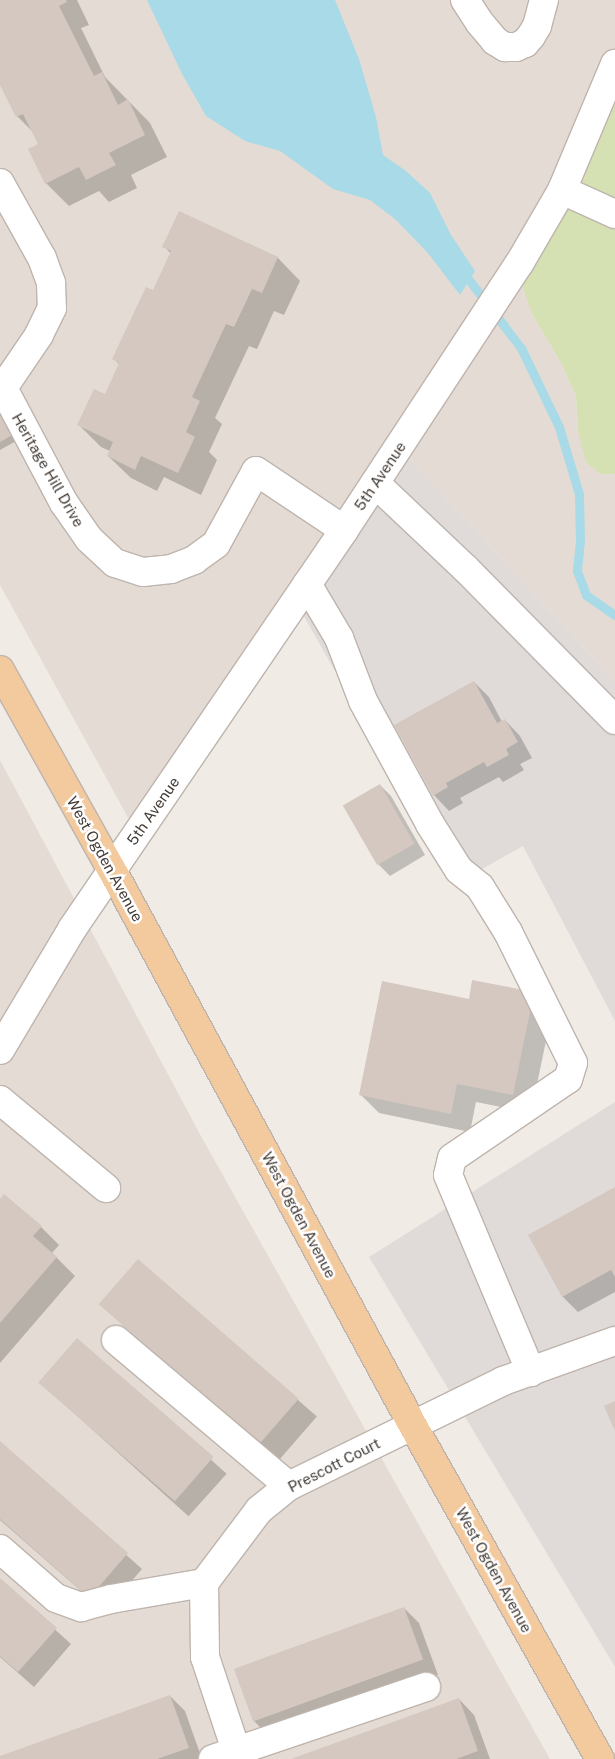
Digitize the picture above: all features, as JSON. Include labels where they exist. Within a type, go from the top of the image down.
[{"type":"main road","name":"West Ogden Avenue","points":[[0,670],[112,870],[412,1424],[600,1759]]},
{"type":"street","points":[[464,0],[495,41],[505,47],[516,47],[525,43],[537,26],[544,0]]},
{"type":"street","name":"5th Avenue","points":[[0,1050],[72,929],[344,530],[519,264],[562,190],[615,64]]},
{"type":"street","name":"Heritage Hill Drive","points":[[0,183],[42,258],[51,282],[52,308],[39,335],[2,386],[64,503],[89,540],[114,563],[143,572],[170,569],[194,560],[216,544],[256,471],[344,530]]},
{"type":"street","points":[[562,190],[615,214]]},
{"type":"street","points":[[375,483],[466,569],[615,720]]},
{"type":"street","points":[[307,584],[339,638],[363,701],[430,824],[458,870],[480,887],[508,932],[572,1063],[568,1079],[452,1158],[448,1174],[531,1372]]},
{"type":"street","points":[[0,1100],[106,1188]]},
{"type":"street","points":[[116,1340],[289,1486]]},
{"type":"street","name":"Prescott Court","points":[[204,1583],[259,1510],[289,1486],[357,1455],[412,1424],[503,1381],[615,1341]]},
{"type":"street","points":[[0,1549],[56,1598],[82,1607],[110,1599],[204,1583],[206,1657],[229,1756],[426,1687]]},
{"type":"shaded area","points":[[0,0],[615,0],[615,68],[532,314],[561,363],[576,396],[578,432],[600,474],[615,474],[615,682],[401,449],[142,843],[0,585]]},
{"type":"shaded area","points":[[401,449],[615,682],[615,1021],[523,846],[456,884],[302,613]]},
{"type":"shaded area","points":[[0,760],[201,1136],[550,1759],[0,1759]]},
{"type":"shaded area","points":[[615,1102],[615,1667],[369,1257]]},
{"type":"green space","points":[[615,68],[615,474],[600,474],[586,462],[578,432],[576,396],[561,363],[532,314],[519,275]]},
{"type":"water","points":[[147,0],[335,0],[359,59],[376,117],[383,155],[406,171],[430,193],[451,235],[475,271],[460,295],[427,252],[396,220],[370,200],[333,189],[280,151],[245,141],[206,116],[182,74]]},
{"type":"building","points":[[0,0],[66,0],[67,2],[59,6],[94,76],[102,72],[118,105],[128,99],[145,135],[109,153],[116,165],[86,180],[79,167],[45,184],[28,149],[38,144],[23,114],[16,117],[0,85]]},
{"type":"building","points":[[179,211],[278,257],[262,293],[252,289],[234,327],[226,324],[192,397],[200,401],[186,432],[195,437],[178,473],[141,456],[135,470],[107,456],[113,442],[77,425],[94,389],[105,394],[119,363],[112,359],[146,287],[153,290],[171,251],[162,247]]},
{"type":"building","points":[[0,409],[14,434],[0,442]]},
{"type":"building","points":[[474,681],[497,723],[505,719],[518,742],[506,749],[509,755],[487,767],[484,762],[446,783],[448,787],[433,796],[394,725]]},
{"type":"building","points":[[380,784],[415,844],[377,865],[343,806]]},
{"type":"building","points":[[472,980],[534,992],[513,1095],[457,1084],[451,1114],[359,1095],[382,981],[469,999]]},
{"type":"building","points":[[615,1187],[615,1277],[611,1270],[562,1297],[528,1235]]},
{"type":"building","points":[[4,1194],[42,1226],[33,1236],[57,1257],[0,1323],[0,1199]]},
{"type":"building","points":[[138,1259],[299,1399],[259,1444],[99,1304]]},
{"type":"building","points":[[77,1338],[214,1457],[175,1501],[38,1383]]},
{"type":"building","points":[[615,1401],[615,1431],[604,1406]]},
{"type":"building","points":[[0,1441],[128,1553],[89,1598],[0,1519]]},
{"type":"building","points":[[0,1578],[57,1628],[18,1672],[0,1656]]},
{"type":"building","points":[[404,1607],[423,1660],[253,1722],[234,1669]]},
{"type":"building","points":[[170,1695],[189,1748],[157,1759],[0,1759],[0,1756]]},
{"type":"building","points":[[459,1698],[478,1751],[456,1759],[291,1759]]},
{"type":"waterway","points":[[463,272],[521,348],[559,427],[579,494],[580,541],[577,571],[586,595],[615,615]]}]
